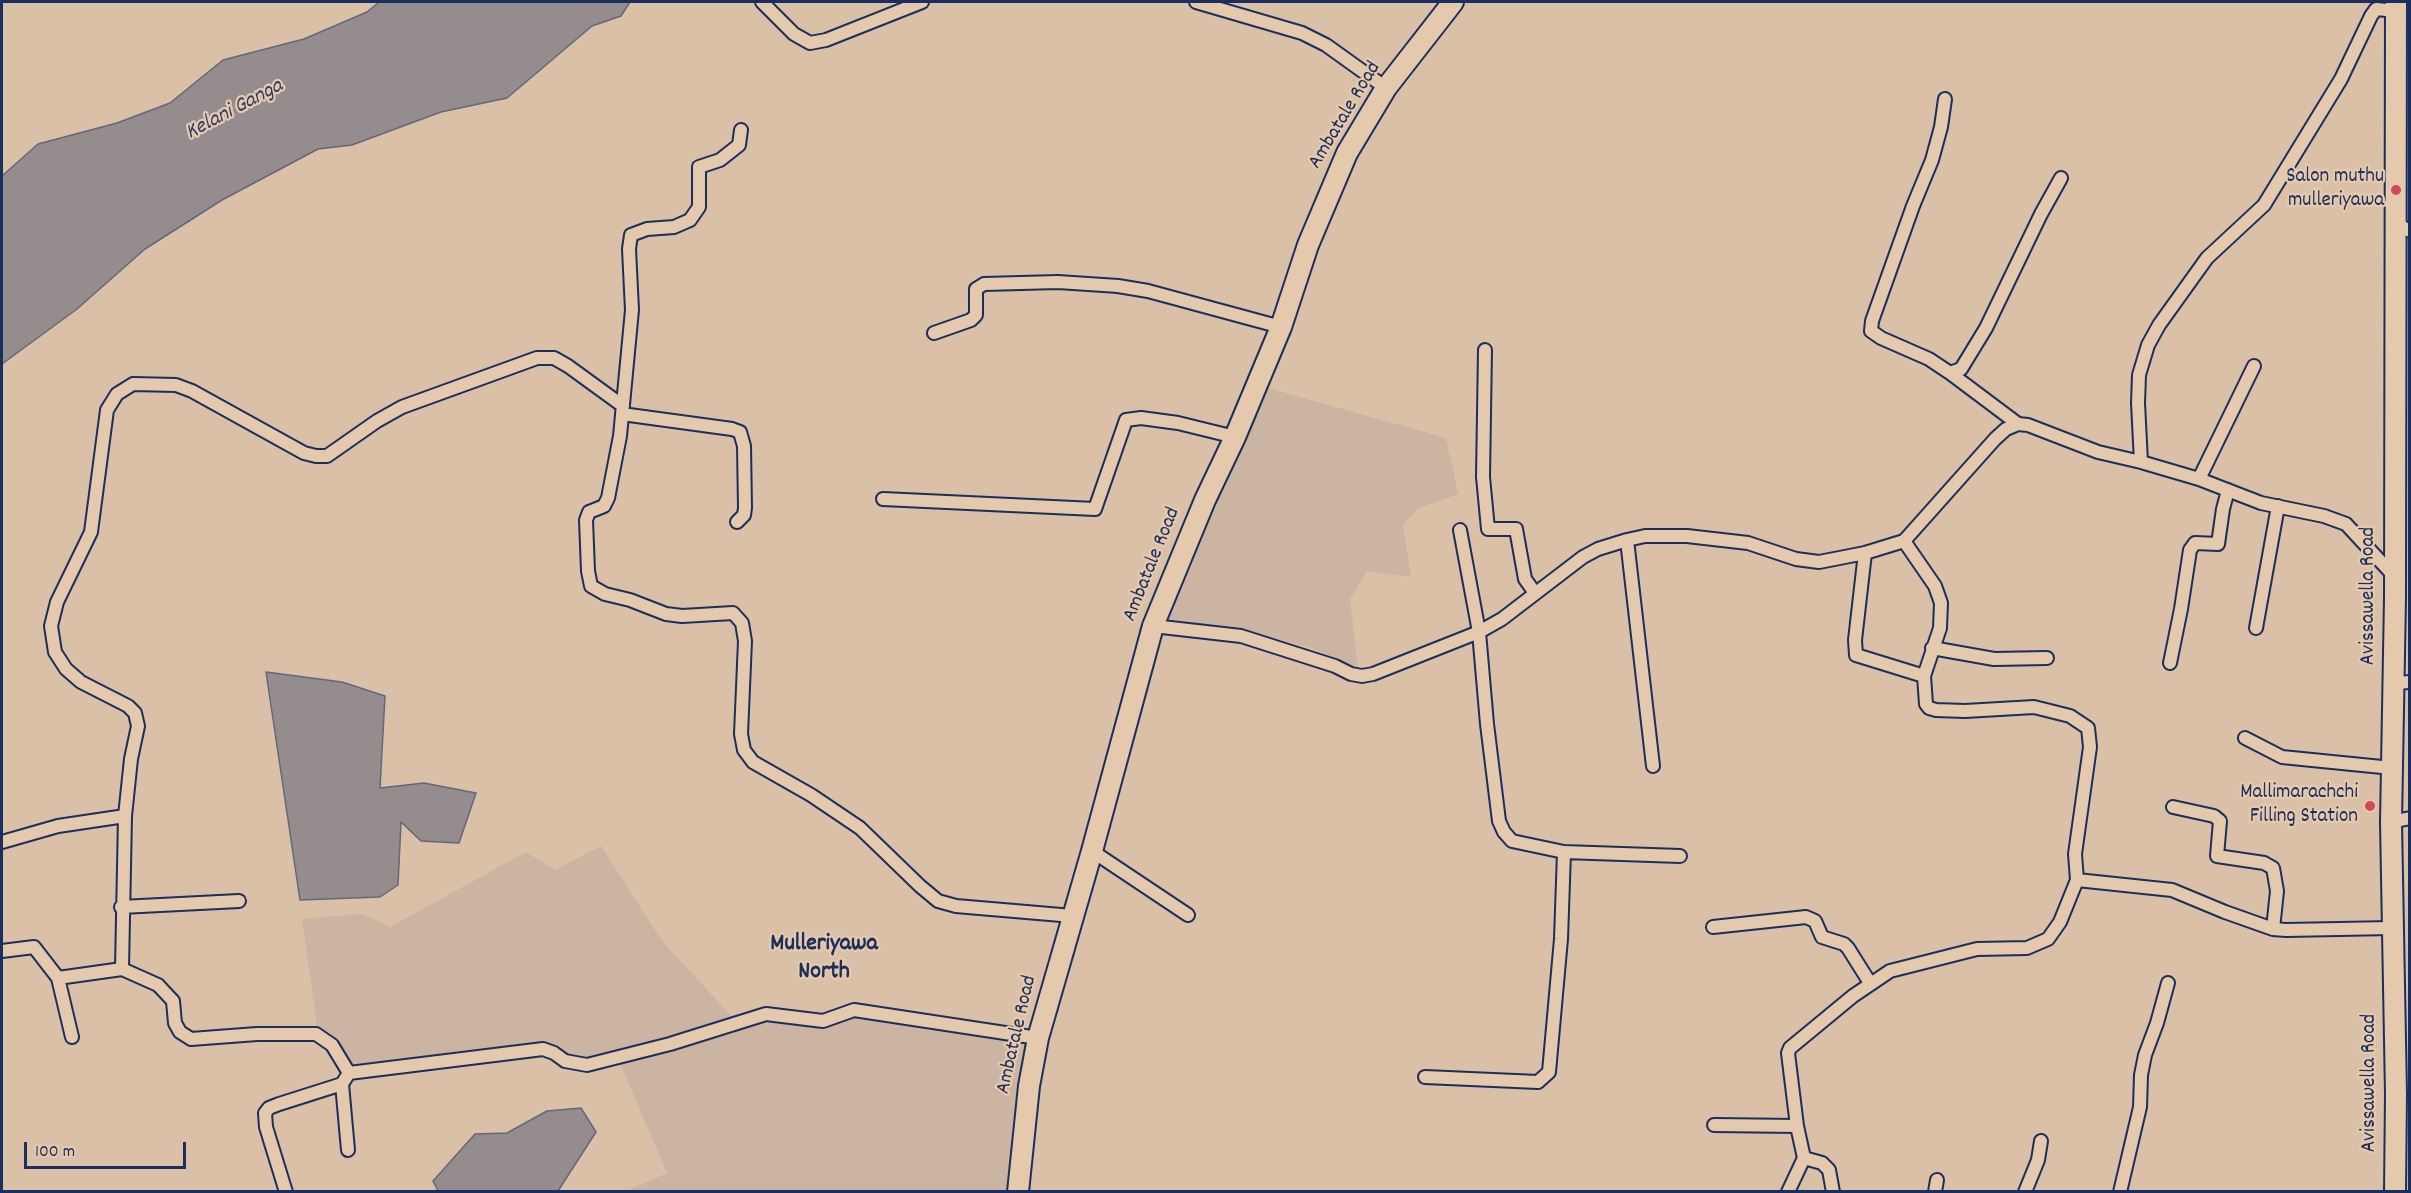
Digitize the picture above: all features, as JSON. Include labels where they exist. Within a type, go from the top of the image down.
[{"type":"main road","name":"Ambatale Road","points":[[1018,1191],[1029,1086],[1038,1038],[1153,626],[1281,327],[1308,245],[1332,184],[1347,153],[1386,88],[1453,2]]},
{"type":"main road","name":"Avissawella Road","points":[[2395,1191],[2396,1094],[2392,928],[2400,820],[2392,768],[2402,682],[2394,576],[2402,227],[2403,37],[2397,6]]},
{"type":"street","points":[[762,2],[794,34],[810,43],[826,40],[922,2]]},
{"type":"street","points":[[1196,2],[1302,33],[1326,45],[1386,88]]},
{"type":"street","points":[[2141,462],[2139,375],[2142,359],[2153,335],[2207,258],[2264,205],[2341,79],[2376,9],[2397,6]]},
{"type":"street","points":[[1945,99],[1941,127],[1932,160],[1913,206],[1870,330],[1881,338],[1929,359],[2018,424]]},
{"type":"street","points":[[741,130],[739,145],[720,160],[699,167],[699,207],[690,220],[674,227],[647,229],[631,235],[629,249],[632,310],[620,436],[608,498],[604,507],[589,512],[586,520],[588,572],[591,586],[605,594],[630,600],[666,614],[682,616],[733,613],[741,623],[745,641],[741,734],[744,750],[753,762],[811,795],[860,828],[938,901],[956,906],[1073,916]]},
{"type":"street","points":[[1950,373],[1961,369],[1986,328],[2061,178]]},
{"type":"street","points":[[934,333],[971,320],[976,315],[976,289],[984,284],[1058,282],[1118,286],[1148,291],[1281,327]]},
{"type":"street","points":[[1485,350],[1483,477],[1488,529],[1516,529],[1525,579],[1535,592]]},
{"type":"street","points":[[122,969],[125,816],[131,759],[138,726],[135,713],[118,699],[81,682],[66,669],[55,652],[51,626],[57,602],[91,532],[107,410],[117,394],[133,384],[176,385],[192,391],[304,453],[327,456],[377,421],[402,407],[537,358],[555,358],[622,410],[740,432],[744,446],[745,508],[744,515],[737,522]]},
{"type":"street","points":[[2199,479],[2254,366]]},
{"type":"street","points":[[883,499],[1095,509],[1126,420],[1141,418],[1178,423],[1235,437]]},
{"type":"street","points":[[1153,626],[1241,636],[1335,666],[1351,674],[1362,676],[1386,671],[1479,632],[1502,619],[1582,557],[1598,549],[1627,540],[1645,536],[1687,536],[1748,543],[1796,559],[1819,562],[1865,553],[1904,541],[1995,439],[2006,429],[2018,424],[2028,425],[2098,452],[2199,479],[2261,503],[2324,516],[2346,524],[2394,576]]},
{"type":"street","points":[[2170,663],[2190,550],[2195,543],[2218,544],[2228,490]]},
{"type":"street","points":[[2256,628],[2278,506]]},
{"type":"street","points":[[1460,530],[1479,632],[1499,821],[1504,832],[1512,841],[1564,852],[1680,856]]},
{"type":"street","points":[[1627,540],[1653,766]]},
{"type":"street","points":[[1788,1191],[1804,1158],[1797,1126],[1788,1053],[1790,1048],[1870,983],[1890,971],[1977,949],[2026,948],[2048,939],[2060,922],[2077,880],[2075,854],[2090,747],[2088,728],[2070,716],[2034,707],[1936,710],[1929,708],[1926,704],[1924,676],[1940,628],[1941,603],[1935,586],[1904,541]]},
{"type":"street","points":[[1865,553],[1855,640],[1856,655],[1924,676]]},
{"type":"street","points":[[1932,648],[1994,659],[2047,658]]},
{"type":"street","points":[[2245,738],[2282,757],[2392,768]]},
{"type":"street","points":[[2173,807],[2214,816],[2220,821],[2217,856],[2273,867],[2277,891],[2273,928]]},
{"type":"street","points":[[2,842],[58,826],[125,816]]},
{"type":"street","points":[[1092,851],[1188,915]]},
{"type":"street","points":[[1425,1077],[1538,1082],[1550,1072],[1561,939],[1564,852]]},
{"type":"street","points":[[2077,880],[2172,890],[2273,928],[2286,930],[2392,928]]},
{"type":"street","points":[[122,907],[239,901]]},
{"type":"street","points":[[1713,927],[1806,916],[1815,921],[1822,937],[1844,944],[1848,948],[1870,983]]},
{"type":"street","points":[[2,951],[34,947],[58,978],[72,1037]]},
{"type":"street","points":[[58,978],[122,969],[158,985],[173,1000],[175,1023],[180,1032],[191,1039],[257,1034],[316,1034],[332,1044],[349,1073]]},
{"type":"street","points":[[2120,1191],[2140,1107],[2141,1075],[2145,1055],[2168,983]]},
{"type":"street","points":[[349,1073],[543,1049],[565,1061],[588,1065],[670,1044],[766,1014],[823,1021],[854,1010],[1038,1038]]},
{"type":"street","points":[[348,1150],[342,1084],[349,1073]]},
{"type":"street","points":[[286,1191],[266,1127],[265,1113],[269,1108],[279,1104],[342,1084]]},
{"type":"street","points":[[1714,1125],[1797,1126]]},
{"type":"street","points":[[2025,1191],[2038,1160],[2041,1141]]},
{"type":"street","points":[[1804,1158],[1822,1163],[1829,1170],[1833,1191]]},
{"type":"shaded area","points":[[1261,386],[1446,438],[1458,494],[1417,509],[1403,525],[1411,577],[1367,571],[1350,599],[1358,668],[1312,648],[1235,628],[1196,628],[1162,622]]},
{"type":"shaded area","points":[[601,846],[662,941],[735,1020],[669,1040],[588,1060],[566,1056],[548,1044],[356,1069],[317,1025],[302,919],[363,914],[390,927],[526,852],[555,870]]},
{"type":"shaded area","points":[[764,1017],[772,1022],[821,1027],[856,1017],[1032,1042],[1010,1163],[1008,1192],[626,1191],[667,1173],[618,1059]]},
{"type":"water","name":"Kelani Ganga","points":[[379,2],[630,2],[621,16],[592,26],[507,98],[441,112],[352,145],[318,149],[222,200],[145,249],[77,309],[2,364],[2,176],[38,144],[117,123],[170,103],[223,60],[304,39],[367,12]]},
{"type":"water","points":[[266,672],[342,682],[385,696],[380,788],[424,783],[476,793],[459,843],[421,841],[401,822],[398,885],[380,897],[300,900]]},
{"type":"water","points":[[581,1108],[596,1132],[558,1191],[438,1191],[433,1181],[475,1134],[507,1133],[547,1111]]},
{"type":"place","name":"Salon muthu mulleriyawa","points":[[2396,190]]},
{"type":"place","name":"Mallimarachchi Filling Station","points":[[2370,806]]},
{"type":"district","name":"Mulleriyawa North","points":[[824,960]]}]
